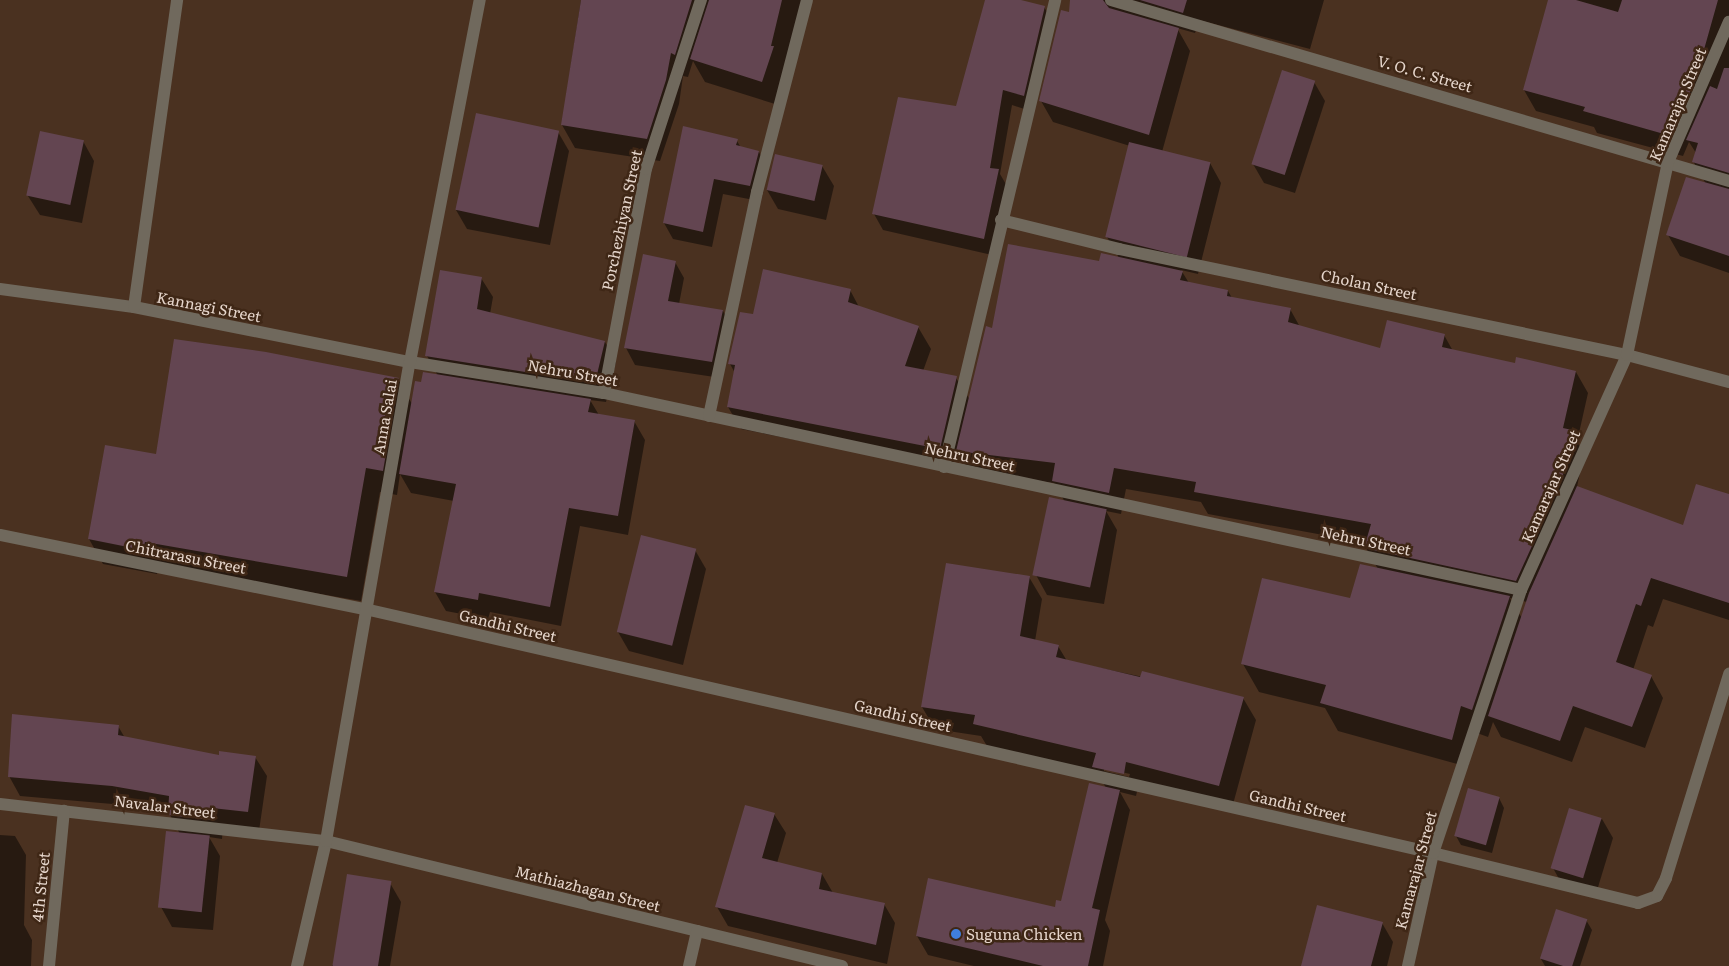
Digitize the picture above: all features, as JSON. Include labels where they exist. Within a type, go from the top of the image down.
[{"type":"street","points":[[134,307],[177,0]]},
{"type":"street","name":"Anna Salai","points":[[297,966],[326,841],[365,609],[410,362],[480,0]]},
{"type":"street","name":"Porchezhiyan Street","points":[[604,393],[646,169],[701,0]]},
{"type":"street","points":[[709,416],[757,192],[807,0]]},
{"type":"street","points":[[944,468],[1001,220],[1055,0]]},
{"type":"street","name":"V. O. C. Street","points":[[1111,0],[1729,181]]},
{"type":"street","name":"Kamarajar Street","points":[[1408,966],[1433,853],[1521,590],[1627,355],[1668,162],[1729,22]]},
{"type":"street","name":"Cholan Street","points":[[1001,220],[1129,251],[1627,355],[1729,382]]},
{"type":"street","name":"Kannagi Street","points":[[0,289],[134,307],[410,362]]},
{"type":"street","name":"Nehru Street","points":[[410,362],[604,393],[944,468],[1521,590]]},
{"type":"street","name":"Chitrarasu Street","points":[[0,535],[365,609]]},
{"type":"street","name":"Gandhi Street","points":[[365,609],[1433,853],[1606,898],[1638,903],[1657,896],[1666,878],[1729,674]]},
{"type":"street","name":"Navalar Street","points":[[0,804],[326,841]]},
{"type":"street","name":"4th Street","points":[[49,966],[64,810]]},
{"type":"street","name":"Mathiazhagan Street","points":[[326,841],[842,966]]},
{"type":"street","points":[[689,966],[697,931]]},
{"type":"building","points":[[581,0],[692,0],[675,55],[671,53],[666,80],[647,139],[561,125]]},
{"type":"building","points":[[709,0],[782,0],[771,46],[774,46],[762,82],[690,59]]},
{"type":"building","points":[[985,0],[1021,0],[1045,6],[1024,96],[1003,90],[990,168],[999,169],[984,239],[872,214],[898,97],[956,106]]},
{"type":"building","points":[[1070,0],[1103,0],[1109,8],[1179,28],[1149,135],[1039,101],[1061,10],[1069,12]]},
{"type":"building","points":[[1140,0],[1187,0],[1183,13]]},
{"type":"building","points":[[1548,0],[1576,0],[1618,12],[1622,0],[1718,0],[1696,78],[1671,136],[1583,111],[1585,107],[1523,90]]},
{"type":"building","points":[[1724,68],[1729,68],[1729,173],[1692,162],[1698,143],[1686,140],[1710,86],[1717,89]]},
{"type":"building","points":[[1282,70],[1315,81],[1285,175],[1251,164]]},
{"type":"building","points":[[476,113],[559,131],[539,228],[455,210]]},
{"type":"building","points":[[683,126],[738,139],[736,145],[759,151],[750,186],[714,179],[703,232],[663,223]]},
{"type":"building","points":[[40,131],[84,140],[70,205],[26,196]]},
{"type":"building","points":[[1129,142],[1211,162],[1187,257],[1105,237]]},
{"type":"building","points":[[775,154],[823,165],[814,201],[767,190]]},
{"type":"building","points":[[1686,177],[1729,189],[1729,256],[1666,235]]},
{"type":"building","points":[[1008,244],[1099,261],[1101,253],[1183,271],[1180,280],[1228,290],[1227,296],[1291,308],[1288,322],[1380,348],[1387,320],[1445,334],[1442,347],[1515,363],[1516,357],[1576,371],[1563,428],[1572,430],[1562,480],[1516,581],[1364,548],[1371,524],[1194,492],[1196,482],[1114,468],[1109,493],[1052,481],[1055,463],[956,451],[986,326],[992,328]]},
{"type":"building","points":[[643,254],[676,261],[668,301],[723,310],[712,362],[624,348]]},
{"type":"building","points":[[763,269],[851,289],[848,302],[919,326],[905,366],[957,376],[940,449],[727,407],[735,365],[728,364],[740,312],[753,314]]},
{"type":"building","points":[[440,270],[482,277],[477,309],[605,341],[595,383],[425,356]]},
{"type":"building","points":[[174,339],[266,352],[399,378],[383,471],[366,468],[347,577],[145,542],[143,550],[88,539],[105,445],[156,454]]},
{"type":"building","points":[[423,372],[591,399],[588,412],[635,420],[618,516],[569,508],[550,607],[479,593],[478,600],[434,592],[456,484],[399,474],[415,381],[421,382]]},
{"type":"building","points":[[1696,484],[1729,494],[1729,603],[1651,578],[1641,606],[1636,604],[1616,662],[1652,675],[1632,727],[1573,706],[1560,741],[1488,716],[1529,593],[1577,486],[1683,525]]},
{"type":"building","points":[[1049,497],[1107,509],[1090,588],[1032,575]]},
{"type":"building","points":[[641,535],[696,549],[672,646],[617,632]]},
{"type":"building","points":[[946,563],[1030,576],[1020,636],[1059,645],[1056,657],[1140,677],[1142,671],[1244,697],[1219,786],[1126,762],[1124,774],[1092,767],[1096,753],[973,724],[975,715],[921,707]]},
{"type":"building","points":[[1360,564],[1510,596],[1472,710],[1461,706],[1452,740],[1320,703],[1326,685],[1241,664],[1262,578],[1350,598]]},
{"type":"building","points":[[12,714],[119,725],[118,735],[219,755],[219,751],[256,756],[248,812],[212,808],[211,820],[168,815],[169,796],[112,786],[8,777]]},
{"type":"building","points":[[1089,783],[1120,790],[1092,908],[1100,910],[1088,966],[1043,966],[916,936],[928,878],[1055,907],[1056,900],[1061,901]]},
{"type":"building","points":[[1468,788],[1500,797],[1486,845],[1454,836]]},
{"type":"building","points":[[745,805],[775,813],[762,858],[822,873],[819,889],[885,903],[876,945],[715,907]]},
{"type":"building","points":[[1569,808],[1602,818],[1583,878],[1551,868]]},
{"type":"building","points":[[166,831],[210,836],[202,912],[158,908]]},
{"type":"building","points":[[347,874],[391,881],[378,966],[332,966]]},
{"type":"building","points":[[1317,905],[1383,922],[1371,966],[1301,966]]},
{"type":"building","points":[[1556,909],[1587,919],[1572,966],[1563,966],[1540,958]]},
{"type":"place","name":"Suguna Chicken","points":[[956,934]]}]
